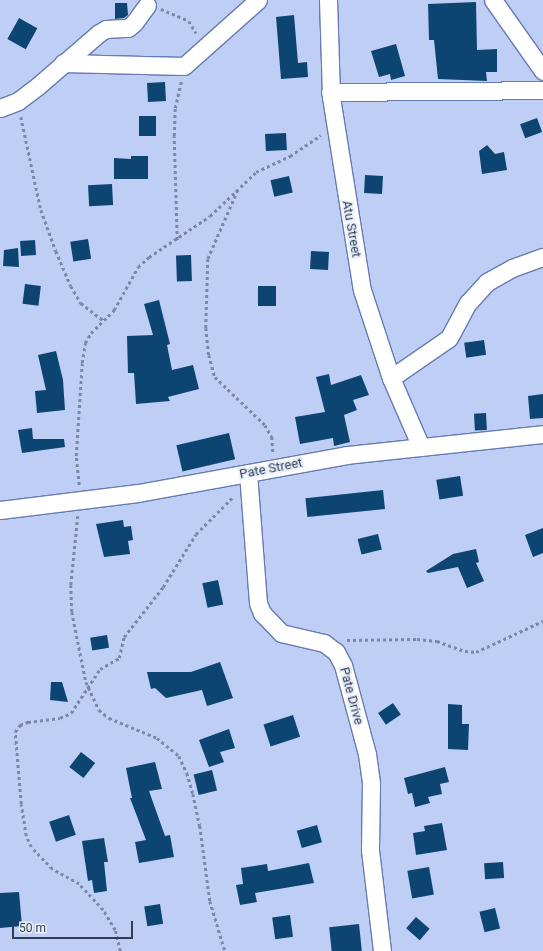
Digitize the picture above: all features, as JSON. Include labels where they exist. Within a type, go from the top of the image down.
[{"type":"street","points":[[63,63],[184,66],[204,50],[258,0]]},
{"type":"street","name":"Atu Street","points":[[328,0],[330,92],[334,125],[362,290],[391,378],[421,447]]},
{"type":"street","points":[[493,0],[543,71]]},
{"type":"street","points":[[0,108],[18,101],[99,33],[106,29],[128,28],[134,23],[147,5]]},
{"type":"street","points":[[330,92],[543,90]]},
{"type":"street","points":[[391,378],[449,338],[468,303],[487,282],[512,268],[543,258]]},
{"type":"street","name":"Pate Street","points":[[0,510],[249,479],[272,468],[347,455],[543,434]]},
{"type":"street","name":"Pate Drive","points":[[249,479],[258,603],[262,613],[281,633],[324,643],[336,652],[343,665],[367,754],[371,784],[370,850],[382,951]]},
{"type":"path","points":[[147,5],[168,10],[189,21],[204,50]]},
{"type":"path","points":[[177,240],[174,115],[184,66]]},
{"type":"path","points":[[18,101],[41,210],[56,251],[71,286],[81,303],[104,321]]},
{"type":"path","points":[[225,951],[210,901],[197,813],[187,773],[179,756],[157,738],[109,718],[99,710],[88,690],[72,612],[71,585],[80,500],[76,456],[82,363],[85,343],[122,297],[138,267],[210,216],[256,172],[290,156],[334,125]]},
{"type":"path","points":[[238,188],[208,259],[206,328],[209,355],[215,376],[255,414],[272,437],[272,468]]},
{"type":"path","points":[[120,951],[115,930],[103,910],[79,884],[52,868],[31,847],[26,836],[20,797],[15,732],[20,725],[28,722],[60,718],[71,712],[88,690],[100,669],[119,658],[124,637],[164,587],[196,534],[249,479]]},
{"type":"path","points":[[324,643],[417,639],[437,641],[465,651],[476,652],[543,621]]},
{"type":"building","points":[[476,2],[477,50],[497,49],[497,72],[486,72],[487,81],[438,79],[434,40],[429,40],[428,4]]},
{"type":"building","points":[[115,3],[127,3],[128,15],[124,18],[115,19]]},
{"type":"building","points":[[294,15],[298,63],[307,62],[308,77],[281,79],[276,17]]},
{"type":"building","points":[[19,18],[37,28],[26,49],[7,39]]},
{"type":"building","points":[[396,44],[405,76],[391,80],[390,74],[379,77],[371,51]]},
{"type":"building","points":[[165,82],[166,101],[148,102],[147,83]]},
{"type":"building","points":[[139,116],[156,116],[156,136],[139,136]]},
{"type":"building","points":[[537,118],[542,132],[525,138],[520,124]]},
{"type":"building","points":[[286,133],[287,150],[266,151],[265,134]]},
{"type":"building","points":[[487,145],[495,154],[504,152],[507,170],[482,174],[479,151]]},
{"type":"building","points":[[131,156],[148,156],[148,179],[114,179],[114,158],[131,159]]},
{"type":"building","points":[[365,175],[383,176],[382,194],[364,193]]},
{"type":"building","points":[[289,176],[293,193],[274,197],[270,180]]},
{"type":"building","points":[[112,184],[113,205],[89,206],[88,185]]},
{"type":"building","points":[[88,239],[91,259],[73,262],[70,242]]},
{"type":"building","points":[[35,240],[36,255],[21,256],[20,241]]},
{"type":"building","points":[[18,248],[19,267],[3,266],[4,250]]},
{"type":"building","points":[[311,251],[329,252],[328,270],[310,269]]},
{"type":"building","points":[[191,255],[192,281],[177,282],[176,256]]},
{"type":"building","points":[[25,284],[41,286],[38,306],[23,304]]},
{"type":"building","points":[[258,286],[276,286],[276,306],[258,306]]},
{"type":"building","points":[[159,300],[170,344],[167,345],[172,370],[193,365],[199,389],[168,397],[170,401],[136,404],[134,373],[128,373],[127,336],[153,335],[144,304]]},
{"type":"building","points":[[484,340],[486,355],[466,358],[464,343]]},
{"type":"building","points":[[56,351],[63,380],[65,410],[37,413],[35,391],[46,390],[38,355]]},
{"type":"building","points":[[329,374],[331,385],[361,375],[369,395],[353,400],[357,410],[344,415],[350,442],[334,446],[333,438],[300,444],[295,417],[325,412],[316,377]]},
{"type":"building","points":[[543,394],[543,418],[530,419],[528,396]]},
{"type":"building","points":[[486,413],[487,430],[475,431],[474,414]]},
{"type":"building","points":[[32,428],[33,439],[64,439],[65,447],[22,453],[18,430]]},
{"type":"building","points":[[229,433],[235,459],[182,471],[176,445]]},
{"type":"building","points":[[460,476],[463,496],[439,500],[436,480]]},
{"type":"building","points":[[383,490],[385,509],[307,517],[305,498]]},
{"type":"building","points":[[123,520],[124,527],[131,526],[133,540],[128,541],[130,554],[104,557],[96,524]]},
{"type":"building","points":[[543,528],[543,553],[533,557],[525,535]]},
{"type":"building","points":[[378,534],[382,550],[361,555],[358,539]]},
{"type":"building","points":[[476,549],[479,562],[476,563],[484,581],[467,588],[458,567],[428,573],[426,571],[453,554]]},
{"type":"building","points":[[218,580],[223,604],[208,608],[202,583]]},
{"type":"building","points":[[107,635],[109,648],[92,650],[90,638]]},
{"type":"building","points":[[220,662],[233,698],[207,706],[202,690],[166,698],[155,688],[151,689],[147,672],[191,672]]},
{"type":"building","points":[[51,682],[62,682],[68,702],[50,700]]},
{"type":"building","points":[[393,703],[401,715],[386,725],[378,713]]},
{"type":"building","points":[[448,704],[462,705],[462,724],[469,724],[468,750],[448,749]]},
{"type":"building","points":[[293,715],[300,737],[271,746],[264,725]]},
{"type":"building","points":[[229,729],[235,748],[220,752],[224,762],[209,767],[199,740]]},
{"type":"building","points":[[81,752],[95,763],[83,778],[69,767]]},
{"type":"building","points":[[155,762],[162,789],[149,791],[165,836],[170,835],[174,857],[139,863],[135,842],[146,840],[130,798],[132,798],[126,768]]},
{"type":"building","points":[[445,767],[449,782],[440,784],[442,794],[428,797],[430,803],[415,807],[412,793],[408,794],[404,778]]},
{"type":"building","points":[[212,770],[217,790],[199,795],[194,775]]},
{"type":"building","points":[[69,815],[76,835],[56,842],[49,822]]},
{"type":"building","points":[[442,823],[447,850],[416,855],[413,833],[425,831],[424,826]]},
{"type":"building","points":[[317,825],[322,842],[302,848],[297,831]]},
{"type":"building","points":[[104,838],[108,862],[104,862],[107,891],[94,893],[92,880],[88,881],[82,841]]},
{"type":"building","points":[[503,862],[504,878],[485,879],[484,863]]},
{"type":"building","points":[[309,863],[314,883],[255,893],[257,902],[240,905],[236,885],[243,884],[241,868],[267,864],[268,871]]},
{"type":"building","points":[[429,867],[434,895],[412,898],[407,871]]},
{"type":"building","points":[[19,892],[22,926],[0,928],[0,893]]},
{"type":"building","points":[[160,904],[163,924],[147,926],[144,907]]},
{"type":"building","points":[[495,908],[500,928],[485,932],[479,912]]},
{"type":"building","points":[[290,915],[293,937],[275,939],[272,918]]},
{"type":"building","points":[[416,917],[430,929],[420,940],[406,928]]},
{"type":"building","points":[[359,924],[362,951],[332,951],[329,927]]}]
